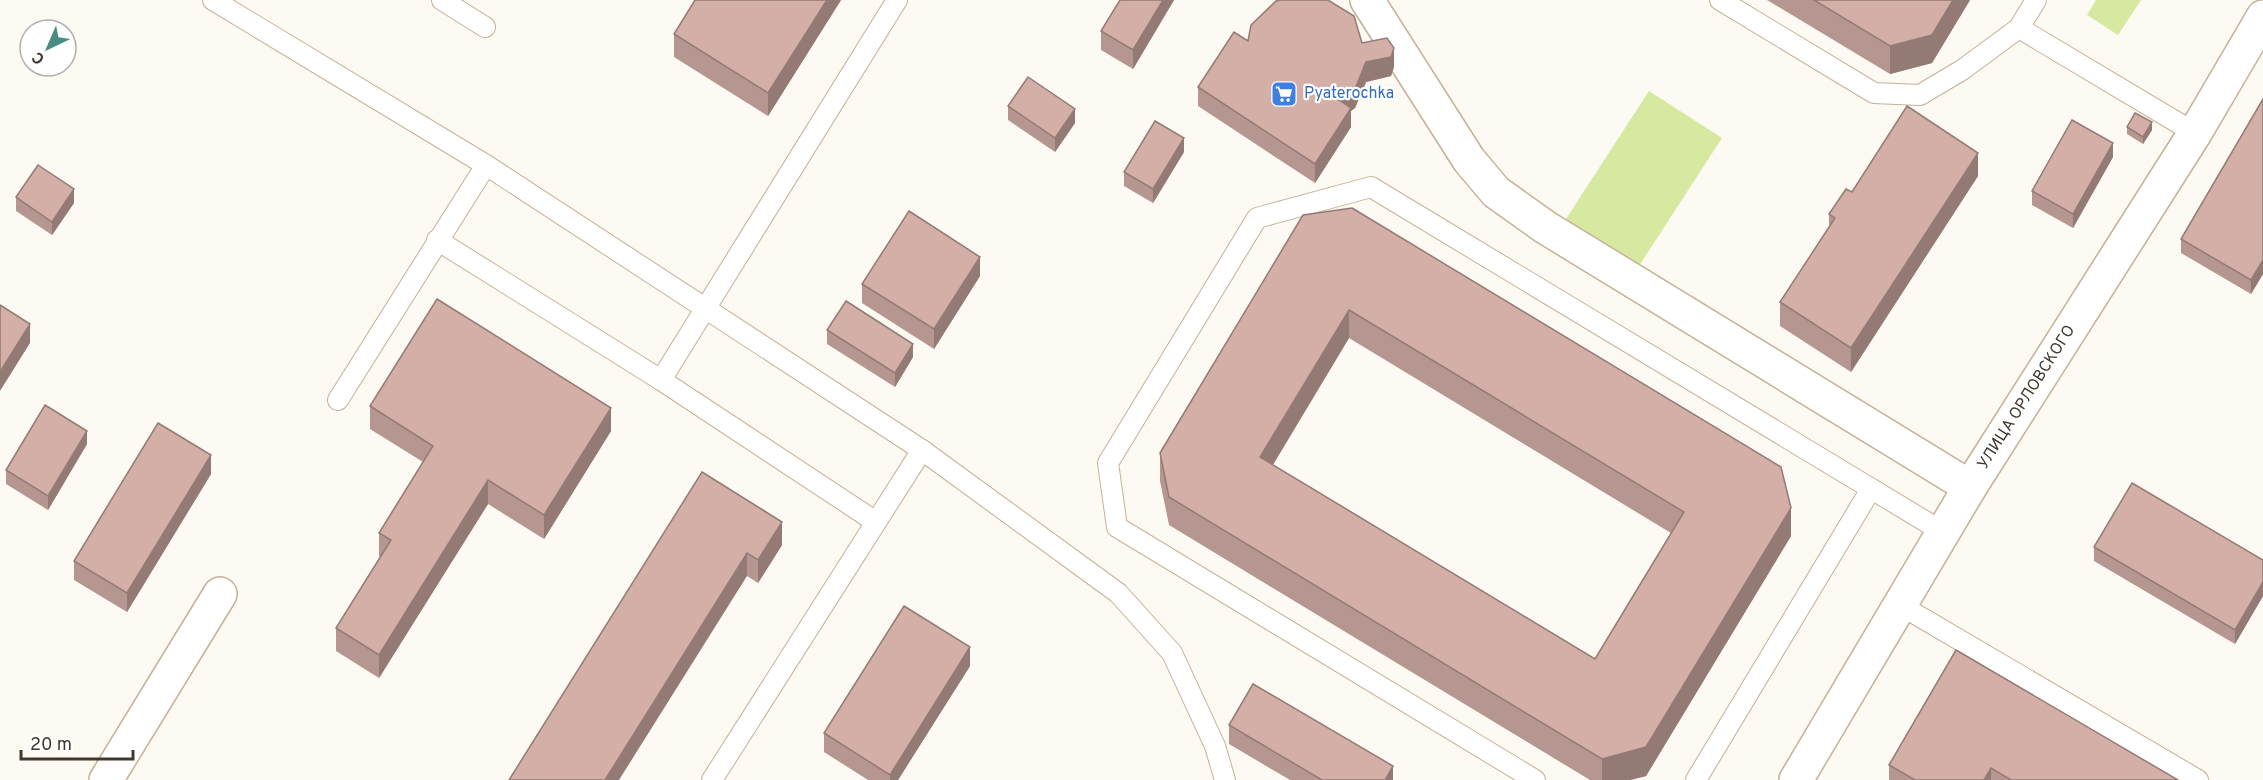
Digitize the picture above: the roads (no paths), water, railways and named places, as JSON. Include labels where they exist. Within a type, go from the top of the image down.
[{"type":"street","points":[[1367,0],[1469,160],[1496,192],[1545,227],[1970,487]]},
{"type":"street","name":"УЛИЦА ОРЛОВСКОГО","points":[[1800,779],[1942,532],[2195,133],[2262,20]]},
{"type":"street","points":[[106,780],[220,594]]},
{"type":"lane","points":[[213,0],[486,165],[922,450],[1118,593],[1172,652],[1215,746],[1225,780]]},
{"type":"lane","points":[[442,0],[485,27]]},
{"type":"lane","points":[[661,380],[897,0]]},
{"type":"lane","points":[[1720,0],[1874,93],[1920,95],[1962,70],[2019,28],[2036,0]]},
{"type":"lane","points":[[2019,28],[2195,133]]},
{"type":"lane","points":[[338,400],[486,165]]},
{"type":"lane","points":[[1535,780],[1117,527],[1108,463],[1257,218],[1371,187],[1942,532]]},
{"type":"lane","points":[[437,240],[661,380],[876,522]]},
{"type":"lane","points":[[712,780],[922,450]]},
{"type":"lane","points":[[1696,780],[1871,489]]},
{"type":"lane","points":[[1900,605],[2198,780]]},
{"type":"place","name":"Pyaterochka","points":[[1284,94]]}]
